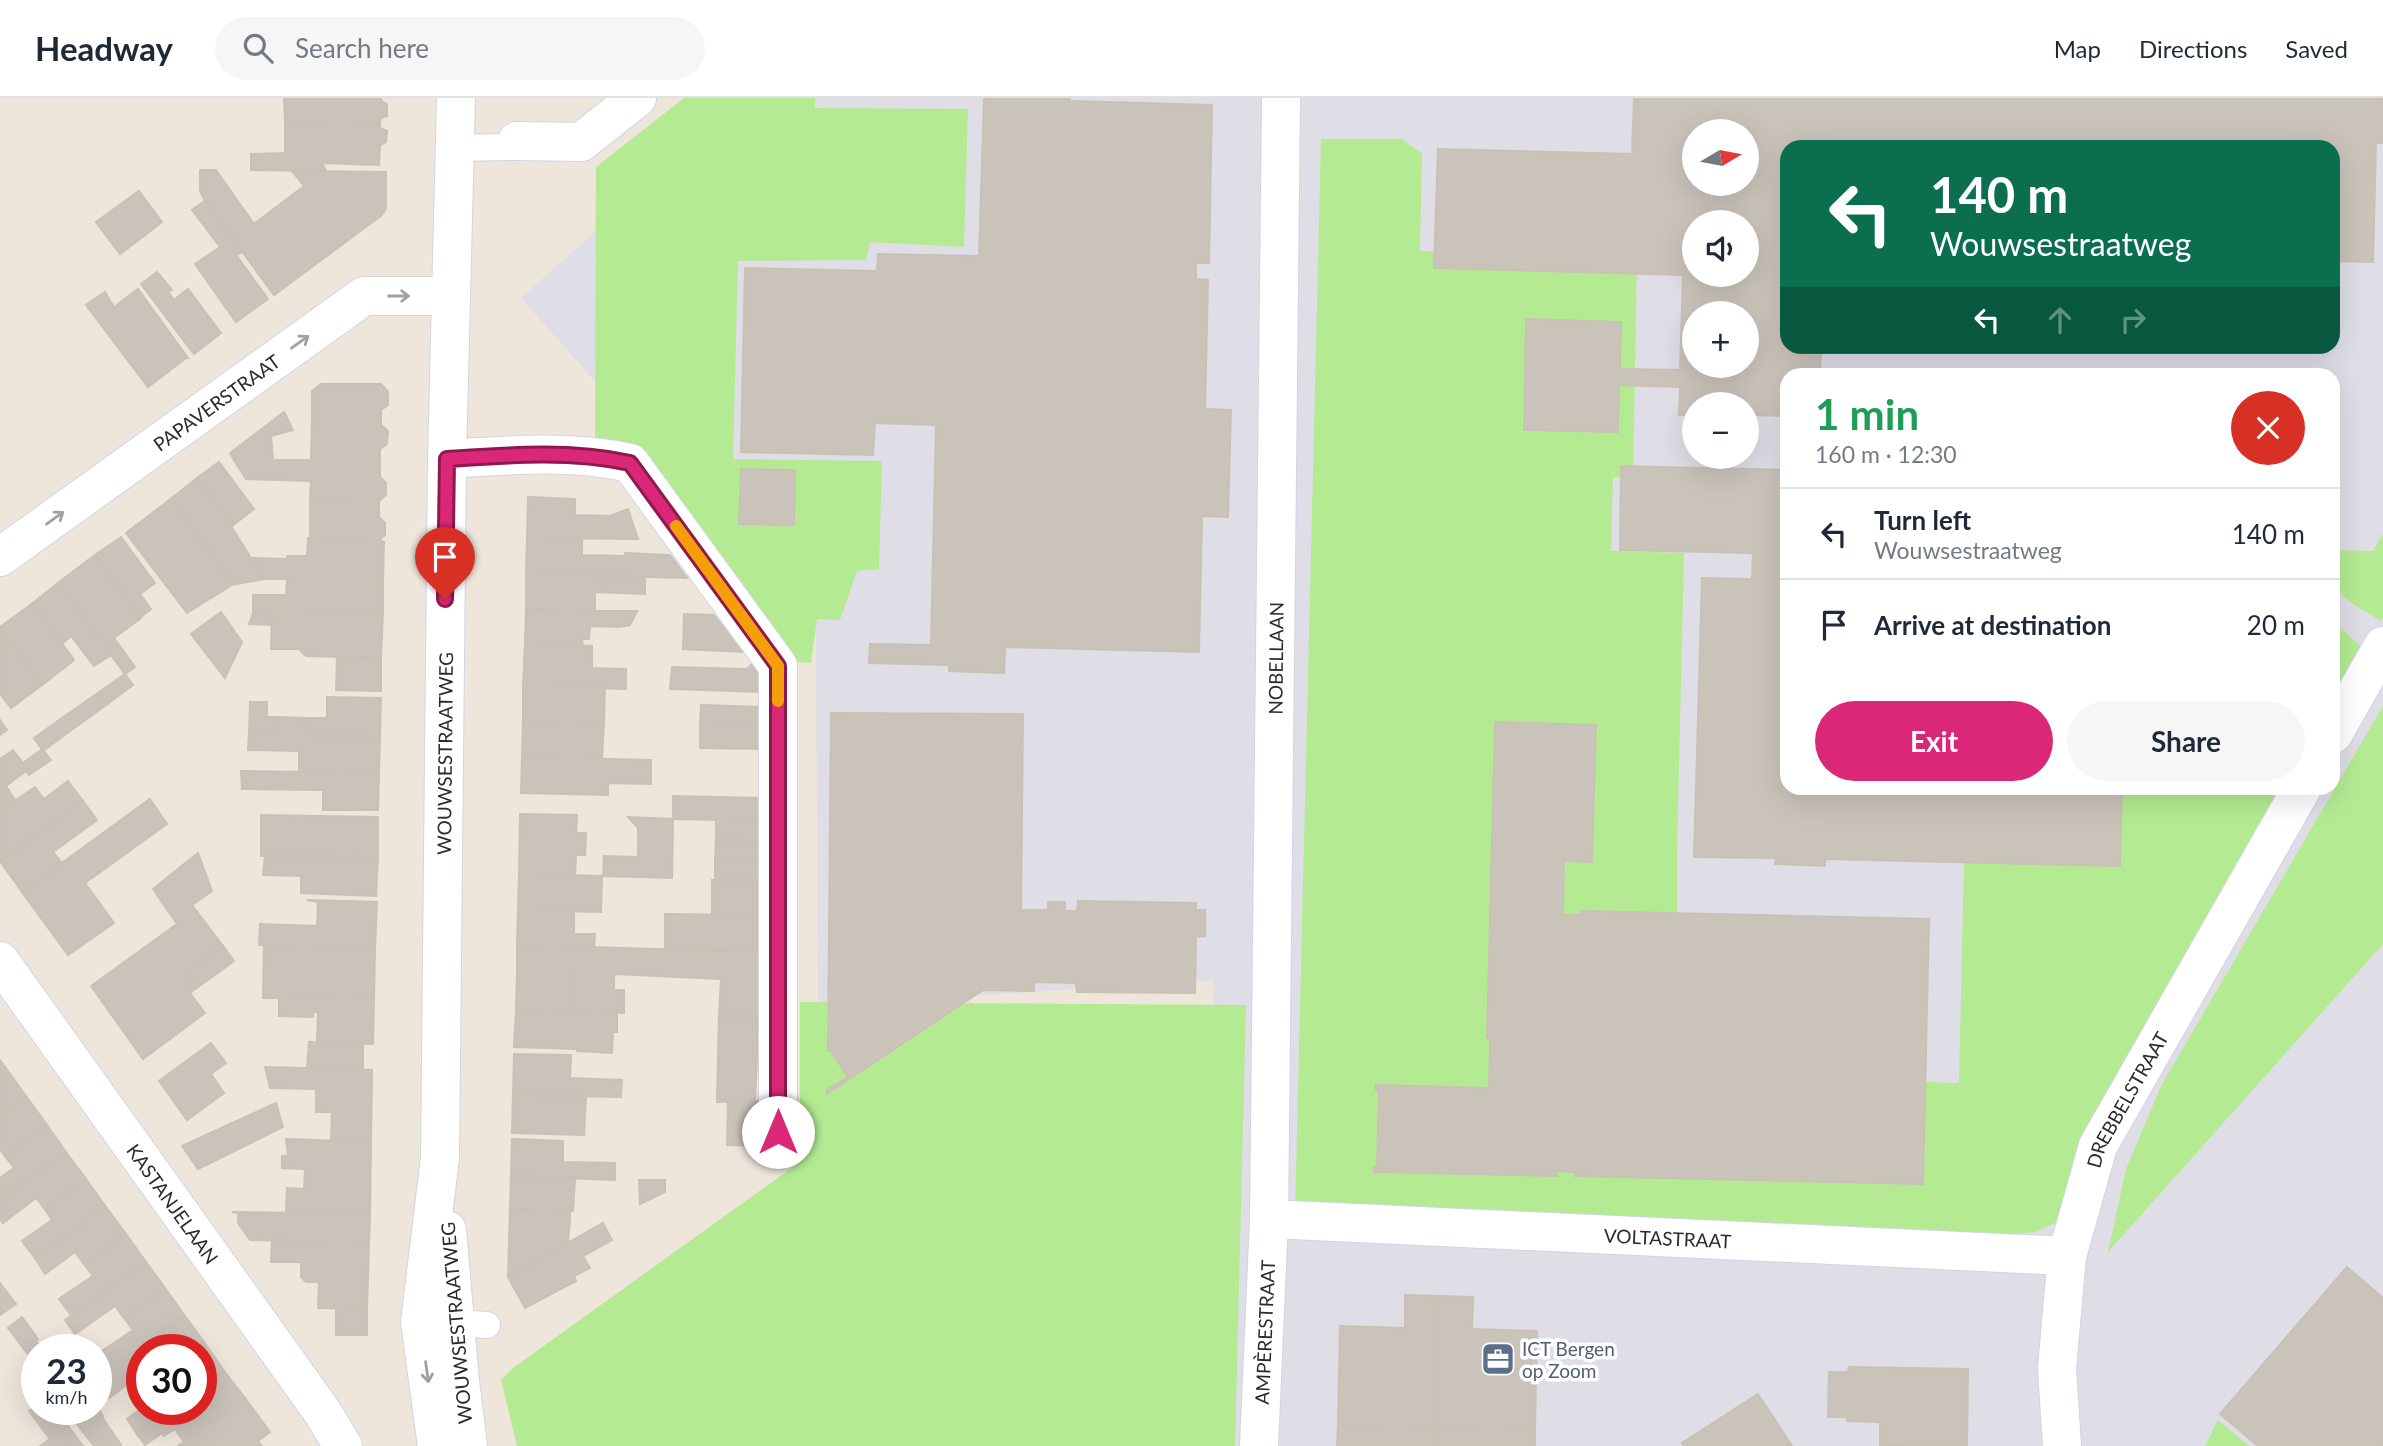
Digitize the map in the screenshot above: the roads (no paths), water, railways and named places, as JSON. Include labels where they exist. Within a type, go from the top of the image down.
[{"type":"street","name":"WOUWSESTRAATWEG","points":[[456,98],[449,296],[440,1158],[468,1446]]},
{"type":"street","points":[[516,144],[581,142],[637,98]]},
{"type":"street","name":"NOBELLAAN","points":[[1269,1219],[1281,98]]},
{"type":"street","name":"PAPAVERSTRAAT","points":[[0,557],[364,296],[449,296]]},
{"type":"street","points":[[447,459],[542,455],[601,457],[630,463],[778,666],[778,1132]]},
{"type":"street","points":[[2340,722],[2383,646]]},
{"type":"street","name":"DREBBELSTRAAT","points":[[2063,1446],[2057,1368],[2067,1256],[2098,1146],[2298,795]]},
{"type":"street","name":"KASTANJELAAN","points":[[0,961],[323,1413],[343,1446]]},
{"type":"street","name":"VOLTASTRAAT","points":[[1269,1219],[2067,1256]]},
{"type":"street","name":"AMPÈRESTRAAT","points":[[1259,1446],[1269,1219]]},
{"type":"street","name":"WOUWSESTRAATWEG","points":[[438,1446],[454,1323]]},
{"type":"lane","points":[[455,148],[516,144]]},
{"type":"place","name":"ICT Bergen op Zoom","points":[[1498,1359]]}]
